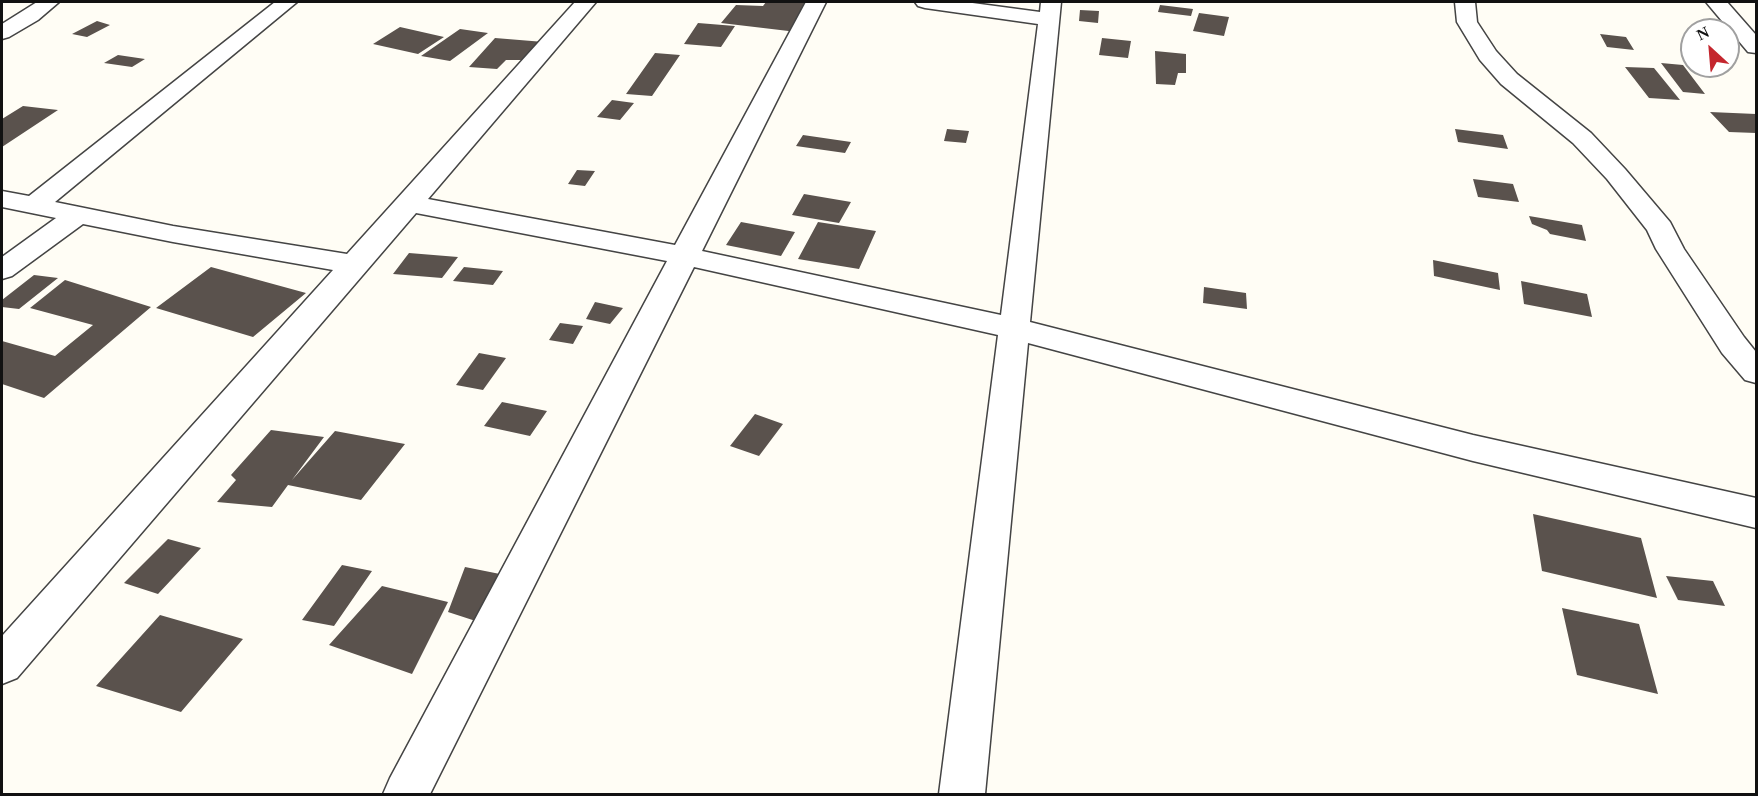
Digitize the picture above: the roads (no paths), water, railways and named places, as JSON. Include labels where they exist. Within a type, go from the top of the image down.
[{"type":"street","points":[[2,33],[49,2]]},
{"type":"street","points":[[33,206],[287,2]]},
{"type":"street","points":[[2,665],[586,2]]},
{"type":"street","points":[[406,795],[816,2]]},
{"type":"street","points":[[925,2],[1050,10],[962,795]]},
{"type":"street","points":[[1465,2],[1467,22],[1488,55],[1509,79],[1582,138],[1616,174],[1660,228],[1670,249],[1721,327],[1756,372]]},
{"type":"street","points":[[1716,2],[1756,47]]},
{"type":"street","points":[[2,199],[173,234],[353,264]]},
{"type":"street","points":[[408,203],[685,256],[1016,329],[1473,448],[1756,513]]},
{"type":"street","points":[[2,270],[78,215]]}]
